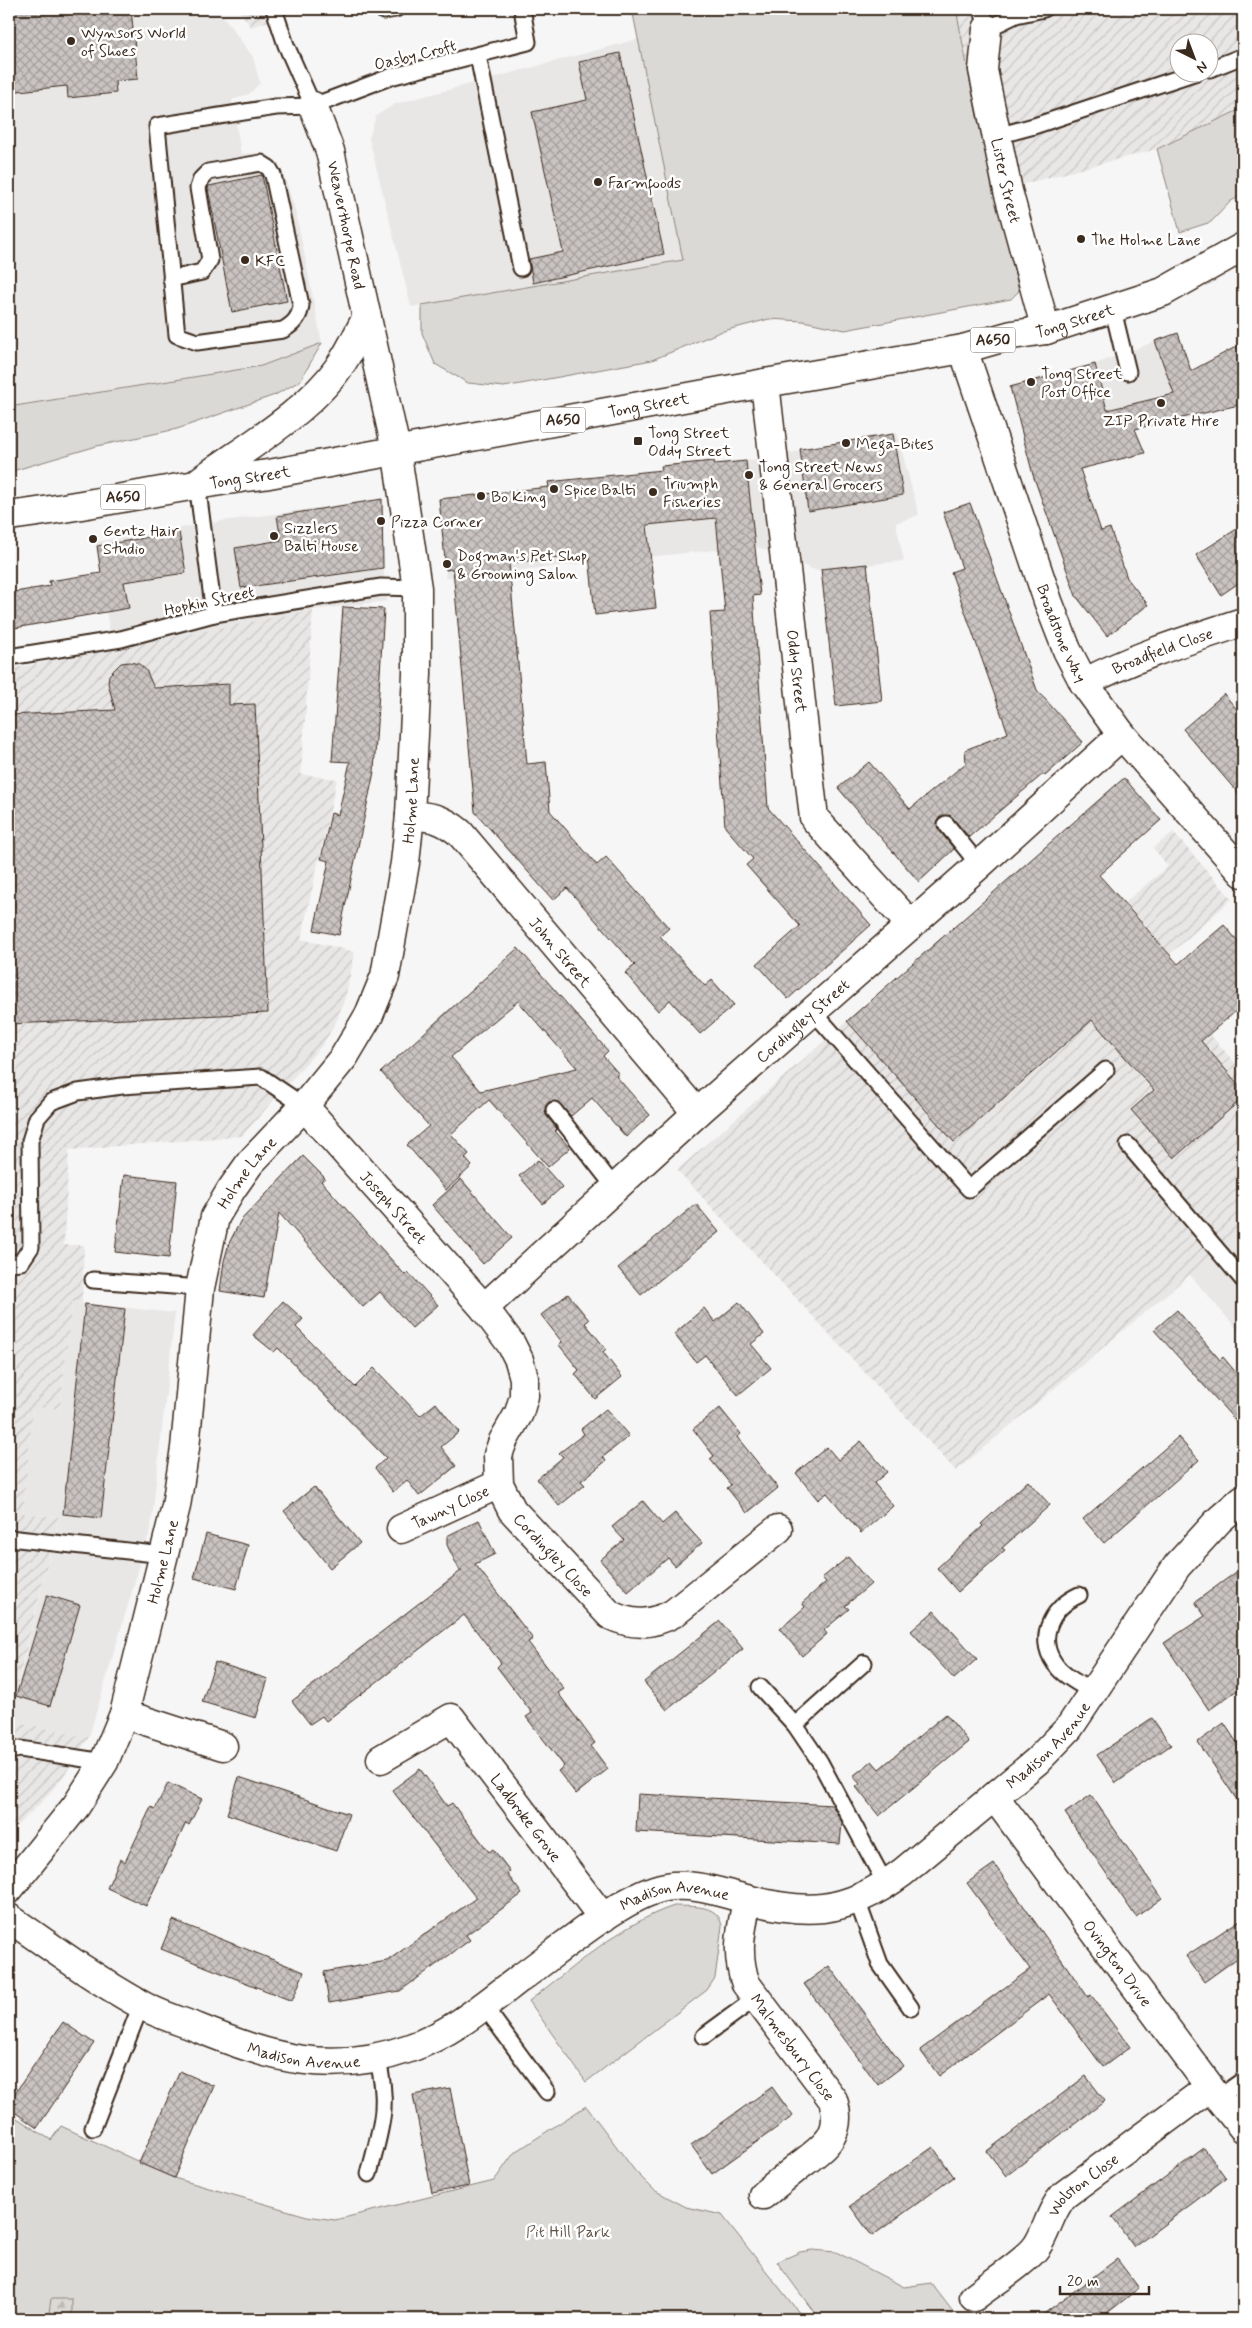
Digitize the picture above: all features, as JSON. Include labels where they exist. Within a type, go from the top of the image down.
[{"type":"main road","name":"Lister Street","points":[[985,19],[983,70],[1008,191],[1046,330]]},
{"type":"main road","name":"Weaverthorpe Road","points":[[313,106],[330,151],[396,450]]},
{"type":"main road","name":"Tong Street","points":[[9,516],[49,511],[197,483],[269,474],[765,382],[962,349],[1012,336],[1046,330],[1113,310],[1164,292],[1243,248]]},
{"type":"main road","points":[[197,483],[290,416],[315,394],[339,368],[367,317]]},
{"type":"main road","name":"Broadstone Way","points":[[962,349],[1048,601],[1067,650],[1084,684],[1122,735],[1243,873]]},
{"type":"main road","name":"Oddy Street","points":[[765,382],[814,818],[910,924]]},
{"type":"main road","name":"Holme Lane","points":[[9,1890],[76,1806],[104,1762],[124,1714],[176,1506],[184,1448],[200,1288],[215,1217],[250,1163],[304,1106],[344,1057],[369,1015],[386,976],[405,863],[410,815],[417,674],[417,588],[396,450]]},
{"type":"main road","name":"Broadfield Close","points":[[1084,684],[1118,665],[1153,651],[1243,622]]},
{"type":"main road","name":"Cordingley Street","points":[[484,1308],[697,1112],[979,865],[1122,735]]},
{"type":"main road","name":"John Street","points":[[410,815],[441,820],[460,833],[697,1112]]},
{"type":"main road","name":"Joseph Street","points":[[304,1106],[484,1308]]},
{"type":"main road","name":"Cordingley Close","points":[[484,1308],[511,1344],[519,1360],[524,1378],[524,1396],[519,1413],[502,1441],[498,1455],[498,1484],[512,1510],[610,1615],[622,1621],[636,1623],[656,1621],[674,1613],[778,1529]]},
{"type":"main road","name":"Tawny Close","points":[[401,1529],[498,1484]]},
{"type":"main road","name":"Madison Avenue","points":[[9,1918],[140,2005],[235,2043],[275,2056],[320,2062],[344,2062],[377,2057],[411,2048],[452,2028],[603,1918],[643,1893],[666,1887],[689,1886],[796,1910],[820,1909],[857,1900],[886,1885],[1054,1745],[1069,1728],[1094,1693],[1178,1566],[1219,1520],[1243,1499]]},
{"type":"main road","name":"Ladbroke Grove","points":[[381,1759],[446,1708],[603,1918]]},
{"type":"main road","points":[[124,1714],[223,1746]]},
{"type":"main road","name":"Ovington Drive","points":[[994,1796],[1214,2092],[1243,2128]]},
{"type":"main road","name":"Malmesbury Close","points":[[747,1900],[739,1942],[740,1966],[746,1984],[833,2100],[836,2120],[830,2139],[824,2147],[763,2195]]},
{"type":"main road","name":"Wolston Close","points":[[974,2297],[1033,2251],[1042,2237],[1056,2204],[1064,2195],[1214,2092]]},
{"type":"lane","name":"Weaverthorpe Road","points":[[274,9],[286,44],[313,106]]},
{"type":"lane","points":[[383,9],[384,11],[396,9]]},
{"type":"lane","name":"Oasby Croft","points":[[171,279],[157,126],[276,107],[313,106],[390,77],[528,42],[522,9]]},
{"type":"lane","points":[[985,19],[1044,9]]},
{"type":"lane","points":[[478,56],[522,268]]},
{"type":"lane","points":[[1220,64],[1243,56]]},
{"type":"lane","points":[[997,136],[1034,126],[1170,81]]},
{"type":"lane","points":[[257,162],[268,168],[273,175],[301,305],[298,318],[283,330],[197,342],[177,335],[171,279],[202,272],[210,260],[198,188],[201,179],[208,172],[257,162]]},
{"type":"lane","points":[[1113,310],[1128,372]]},
{"type":"lane","points":[[197,483],[214,614]]},
{"type":"lane","name":"Hopkin Street","points":[[9,657],[121,639],[214,614],[381,587],[417,588]]},
{"type":"lane","points":[[946,824],[979,865]]},
{"type":"lane","points":[[812,1010],[970,1189],[1106,1070]]},
{"type":"lane","points":[[9,1264],[20,1262],[31,1247],[30,1141],[37,1118],[51,1102],[78,1092],[122,1086],[261,1077],[304,1106]]},
{"type":"lane","points":[[554,1110],[615,1188]]},
{"type":"lane","points":[[1128,1146],[1243,1280]]},
{"type":"lane","points":[[93,1280],[200,1288]]},
{"type":"lane","points":[[9,1538],[164,1555]]},
{"type":"lane","points":[[1080,1595],[1064,1603],[1053,1616],[1048,1626],[1048,1649],[1059,1669],[1094,1693]]},
{"type":"lane","points":[[795,1725],[864,1663]]},
{"type":"lane","points":[[760,1687],[795,1725],[820,1762],[886,1885]]},
{"type":"lane","points":[[9,1751],[20,1749],[104,1762]]},
{"type":"lane","points":[[857,1900],[880,1964],[911,2008]]},
{"type":"lane","points":[[704,2036],[756,1998]]},
{"type":"lane","points":[[93,2128],[140,2005]]},
{"type":"lane","points":[[484,2006],[546,2092]]},
{"type":"lane","points":[[369,2174],[385,2103],[384,2081],[377,2057]]},
{"type":"lane","points":[[1214,2092],[1243,2080]]},
{"type":"shaded area","points":[[9,9],[218,9],[253,57],[260,83],[249,94],[232,100],[241,154],[257,153],[272,159],[286,180],[297,217],[322,343],[261,366],[9,407]]},
{"type":"shaded area","points":[[238,9],[303,9],[251,27]]},
{"type":"shaded area","points":[[956,9],[1243,9],[1243,108],[1157,149],[994,192]]},
{"type":"shaded area","points":[[638,39],[683,260],[411,307],[369,138],[376,116],[395,104]]},
{"type":"shaded area","points":[[1178,333],[1198,389],[1183,392],[1189,417],[1092,439],[1025,444],[1010,386],[1095,364]]},
{"type":"shaded area","points":[[897,433],[919,515],[896,523],[904,561],[815,570],[755,546],[445,578],[446,570],[548,487],[548,482],[662,470],[661,466],[714,461],[715,464],[746,461]]},
{"type":"shaded area","points":[[376,500],[387,601],[313,610],[112,651],[96,542],[222,521]]},
{"type":"shaded area","points":[[313,610],[301,774],[337,779],[301,939],[355,952],[346,995],[337,1020],[324,1043],[242,1136],[69,1150],[64,1245],[84,1245],[82,1303],[72,1302],[60,1409],[33,1407],[23,1513],[59,1517],[9,1717],[9,669]]},
{"type":"shaded area","points":[[1173,832],[1232,899],[1153,969],[1243,1072],[1237,1080],[1243,1088],[1243,1230],[956,1471],[677,1170],[1041,851],[1124,903],[1168,866],[1153,848]]},
{"type":"shaded area","points":[[1243,1230],[1243,1336],[1189,1274]]},
{"type":"shaded area","points":[[72,1302],[175,1313],[151,1527],[89,1737],[9,1720],[59,1517],[23,1513],[33,1406],[60,1409]]},
{"type":"shaded area","points":[[9,1720],[89,1737],[63,1777],[44,1800],[9,1833]]},
{"type":"green space","points":[[632,9],[956,9],[977,116],[1019,291],[1011,299],[845,330],[803,321],[769,319],[720,332],[652,360],[504,387],[468,383],[435,364],[422,333],[422,305],[683,260]]},
{"type":"green space","points":[[1243,108],[1243,195],[1231,201],[1211,222],[1180,232],[1157,149]]},
{"type":"green space","points":[[322,343],[300,381],[275,395],[177,429],[97,446],[9,472],[9,407],[261,366]]},
{"type":"green space","points":[[674,1906],[703,1908],[715,1913],[720,1919],[722,1926],[715,1978],[707,1990],[586,2082],[529,2001],[616,1935],[654,1914]]},
{"type":"green space","name":"Pit Hill Park","points":[[586,2106],[635,2171],[654,2190],[686,2207],[722,2215],[804,2319],[9,2319],[9,2113],[51,2140],[61,2126],[174,2178],[307,2216],[335,2220],[494,2181],[514,2153]]},
{"type":"green space","points":[[812,2250],[836,2252],[904,2287],[931,2283],[954,2313],[947,2319],[819,2319],[777,2262],[800,2252]]},
{"type":"green space","points":[[51,2299],[72,2299],[72,2319],[48,2319]]},
{"type":"building","points":[[9,9],[131,9],[138,79],[115,81],[116,93],[68,98],[67,86],[9,92]]},
{"type":"building","name":"Farmfoods","points":[[620,53],[664,254],[533,283],[529,259],[563,252],[532,112],[587,100],[579,62]]},
{"type":"building","points":[[262,175],[287,301],[232,312],[208,189],[209,186]]},
{"type":"building","points":[[1178,333],[1191,371],[1243,343],[1243,404],[1135,429],[1145,453],[1080,469],[1101,531],[1110,528],[1127,578],[1148,605],[1107,636],[1076,596],[1033,475],[1010,387],[1095,364],[1107,410],[1174,394],[1155,341]]},
{"type":"building","points":[[893,434],[903,495],[808,511],[800,449]]},
{"type":"building","points":[[714,461],[715,464],[746,461],[760,595],[753,596],[768,808],[871,925],[788,999],[757,964],[800,926],[746,865],[753,859],[725,827],[710,613],[725,612],[716,518],[647,525],[656,608],[595,615],[589,555],[509,563],[527,764],[546,762],[550,811],[597,865],[606,857],[669,928],[660,936],[705,986],[712,980],[734,1005],[700,1034],[670,1000],[658,1011],[625,973],[635,965],[567,888],[553,900],[475,812],[453,569],[446,570],[439,499],[549,487],[548,482],[662,470],[661,466]]},
{"type":"building","points":[[382,499],[383,568],[241,588],[235,548],[281,540],[277,516]]},
{"type":"building","points":[[970,503],[1037,690],[1083,742],[1045,776],[1043,774],[969,837],[950,815],[940,817],[937,821],[938,829],[954,849],[919,882],[838,788],[869,762],[910,809],[966,763],[965,750],[1008,733],[951,572],[962,568],[943,512]]},
{"type":"building","points":[[1243,525],[1243,580],[1221,595],[1196,555]]},
{"type":"building","points":[[179,532],[186,573],[124,582],[129,608],[9,629],[9,593],[50,586],[49,581],[101,573],[97,546]]},
{"type":"building","points":[[867,564],[882,701],[836,706],[821,569]]},
{"type":"building","points":[[343,607],[384,609],[374,772],[339,935],[314,930],[329,861],[321,859],[331,813],[338,815],[350,762],[332,761]]},
{"type":"building","points":[[121,663],[139,664],[146,670],[154,688],[229,684],[229,705],[255,704],[268,1013],[9,1024],[9,715],[115,710],[108,683],[109,675]]},
{"type":"building","points":[[1224,694],[1243,717],[1243,799],[1183,729]]},
{"type":"building","points":[[1124,778],[1161,820],[1099,875],[1178,964],[1224,925],[1243,947],[1243,1005],[1201,1041],[1243,1090],[1243,1098],[1174,1158],[1131,1110],[1154,1090],[1092,1020],[954,1142],[847,1021]]},
{"type":"building","points":[[518,948],[608,1051],[603,1056],[619,1074],[616,1076],[650,1115],[626,1137],[592,1098],[571,1116],[558,1102],[549,1102],[545,1107],[546,1115],[557,1129],[555,1131],[570,1148],[548,1167],[489,1100],[451,1134],[469,1154],[465,1158],[472,1166],[446,1190],[407,1145],[429,1126],[381,1072]],"holes":[[[518,1001],[577,1068],[481,1091],[451,1057]]]},
{"type":"building","points":[[303,1156],[325,1178],[321,1181],[405,1275],[408,1272],[438,1305],[412,1328],[380,1292],[363,1307],[279,1213],[264,1298],[220,1291],[224,1261],[229,1243],[241,1220]]},
{"type":"building","points":[[538,1160],[562,1187],[543,1204],[519,1176]]},
{"type":"building","points":[[124,1175],[177,1181],[169,1258],[115,1252]]},
{"type":"building","points":[[461,1179],[512,1238],[483,1264],[432,1205]]},
{"type":"building","points":[[696,1204],[719,1232],[641,1295],[618,1268]]},
{"type":"building","points":[[568,1294],[589,1320],[585,1323],[606,1349],[603,1352],[622,1377],[595,1399],[575,1374],[579,1370],[559,1345],[562,1342],[541,1315]]},
{"type":"building","points":[[283,1301],[303,1319],[296,1327],[355,1387],[374,1368],[420,1416],[436,1403],[459,1432],[441,1447],[456,1466],[419,1496],[407,1480],[393,1492],[375,1468],[386,1458],[278,1348],[274,1352],[253,1335]]},
{"type":"building","points":[[739,1302],[764,1334],[751,1344],[771,1368],[738,1395],[705,1355],[696,1362],[674,1334],[704,1308],[715,1322]]},
{"type":"building","points":[[85,1304],[125,1309],[101,1518],[63,1514]]},
{"type":"building","points":[[1177,1310],[1220,1360],[1223,1357],[1243,1381],[1243,1429],[1154,1330]]},
{"type":"building","points":[[720,1408],[741,1434],[737,1437],[778,1488],[747,1513],[727,1488],[731,1485],[710,1459],[714,1456],[693,1429]]},
{"type":"building","points":[[606,1409],[629,1436],[603,1457],[606,1461],[581,1481],[585,1485],[559,1506],[537,1479],[563,1457],[559,1453],[584,1434],[581,1429]]},
{"type":"building","points":[[1178,1437],[1199,1460],[1104,1543],[1083,1519]]},
{"type":"building","points":[[861,1441],[887,1472],[874,1483],[893,1506],[861,1533],[827,1493],[818,1500],[796,1473],[827,1447],[838,1460]]},
{"type":"building","points":[[1028,1481],[1050,1505],[1002,1548],[1005,1550],[958,1592],[937,1568]]},
{"type":"building","points":[[314,1487],[360,1543],[330,1568],[284,1511]]},
{"type":"building","points":[[643,1501],[662,1524],[675,1513],[702,1543],[675,1566],[668,1558],[628,1592],[600,1560],[624,1540],[612,1527]]},
{"type":"building","points":[[479,1520],[495,1554],[475,1564],[533,1639],[528,1642],[564,1689],[558,1693],[595,1743],[591,1746],[608,1769],[576,1794],[558,1771],[564,1766],[526,1717],[532,1713],[497,1667],[501,1663],[464,1615],[326,1721],[322,1716],[310,1724],[292,1701],[462,1570],[460,1571],[447,1545],[447,1536]]},
{"type":"building","points":[[206,1534],[248,1545],[236,1589],[194,1578]]},
{"type":"building","points":[[848,1557],[871,1584],[845,1606],[849,1609],[824,1630],[827,1634],[802,1656],[780,1629],[805,1607],[802,1603],[826,1582],[822,1578]]},
{"type":"building","points":[[1243,1567],[1243,1686],[1209,1710],[1164,1643],[1205,1616],[1195,1602]]},
{"type":"building","points":[[47,1595],[80,1605],[50,1706],[16,1696]]},
{"type":"building","points":[[934,1611],[977,1659],[954,1679],[911,1631]]},
{"type":"building","points":[[720,1621],[743,1649],[667,1710],[644,1682]]},
{"type":"building","points":[[215,1662],[268,1679],[256,1718],[202,1702]]},
{"type":"building","points":[[946,1714],[969,1742],[879,1816],[856,1787],[860,1784],[853,1776],[872,1761],[879,1769]]},
{"type":"building","points":[[1152,1718],[1171,1745],[1116,1783],[1097,1755]]},
{"type":"building","points":[[1224,1723],[1243,1752],[1243,1809],[1198,1742]]},
{"type":"building","points":[[420,1769],[447,1806],[452,1803],[489,1852],[493,1849],[510,1871],[507,1874],[522,1894],[466,1935],[470,1940],[400,1991],[329,2003],[324,1972],[387,1961],[476,1898],[392,1790]]},
{"type":"building","points":[[239,1777],[349,1814],[336,1851],[227,1814]]},
{"type":"building","points":[[168,1783],[202,1799],[189,1825],[186,1823],[146,1906],[107,1888],[120,1859],[125,1862],[151,1807],[155,1809]]},
{"type":"building","points":[[638,1794],[832,1805],[842,1822],[840,1844],[636,1832]]},
{"type":"building","points":[[1091,1795],[1162,1898],[1136,1917],[1065,1813]]},
{"type":"building","points":[[994,1864],[1088,1997],[1091,1995],[1130,2047],[1103,2067],[1049,1994],[939,2076],[920,2050],[1030,1969],[967,1883]]},
{"type":"building","points":[[1243,1918],[1243,1954],[1204,1982],[1186,1956]]},
{"type":"building","points":[[173,1920],[304,1972],[292,2001],[161,1949]]},
{"type":"building","points":[[829,1966],[903,2066],[878,2085],[804,1984]]},
{"type":"building","points":[[63,2022],[94,2043],[37,2128],[9,2108],[9,2102]]},
{"type":"building","points":[[180,2071],[214,2086],[174,2178],[139,2163]]},
{"type":"building","points":[[1086,2076],[1105,2101],[1006,2176],[987,2151]]},
{"type":"building","points":[[772,2087],[793,2116],[712,2174],[691,2145]]},
{"type":"building","points":[[450,2088],[469,2186],[432,2193],[413,2095]]},
{"type":"building","points":[[933,2147],[954,2177],[872,2236],[850,2206]]},
{"type":"building","points":[[1204,2148],[1226,2178],[1134,2247],[1112,2217]]},
{"type":"building","points":[[1117,2259],[1139,2288],[1099,2319],[1037,2319]]},
{"type":"place","name":"Wynsors World of Shoes","points":[[71,41]]},
{"type":"place","name":"Farmfoods","points":[[598,182]]},
{"type":"place","name":"The Holme Lane","points":[[1081,239]]},
{"type":"place","name":"KFC","points":[[245,260]]},
{"type":"place","name":"Tong Street Post Office","points":[[1031,382]]},
{"type":"place","name":"ZIP Private Hire","points":[[1161,403]]},
{"type":"place","name":"Tong Street Oddy Street","points":[[638,441]]},
{"type":"place","name":"Mega-Bites","points":[[846,443]]},
{"type":"place","name":"Tong Street News & General Grocers","points":[[749,475]]},
{"type":"place","name":"Spice Balti","points":[[554,489]]},
{"type":"place","name":"Triumph Fisheries","points":[[653,492]]},
{"type":"place","name":"Bo King","points":[[481,496]]},
{"type":"place","name":"Pizza Corner","points":[[381,521]]},
{"type":"place","name":"Sizzlers Balti House","points":[[274,536]]},
{"type":"place","name":"Gentz Hair Studio","points":[[93,539]]},
{"type":"place","name":"Dogman's Pet Shop & Grooming Salon","points":[[447,564]]}]
